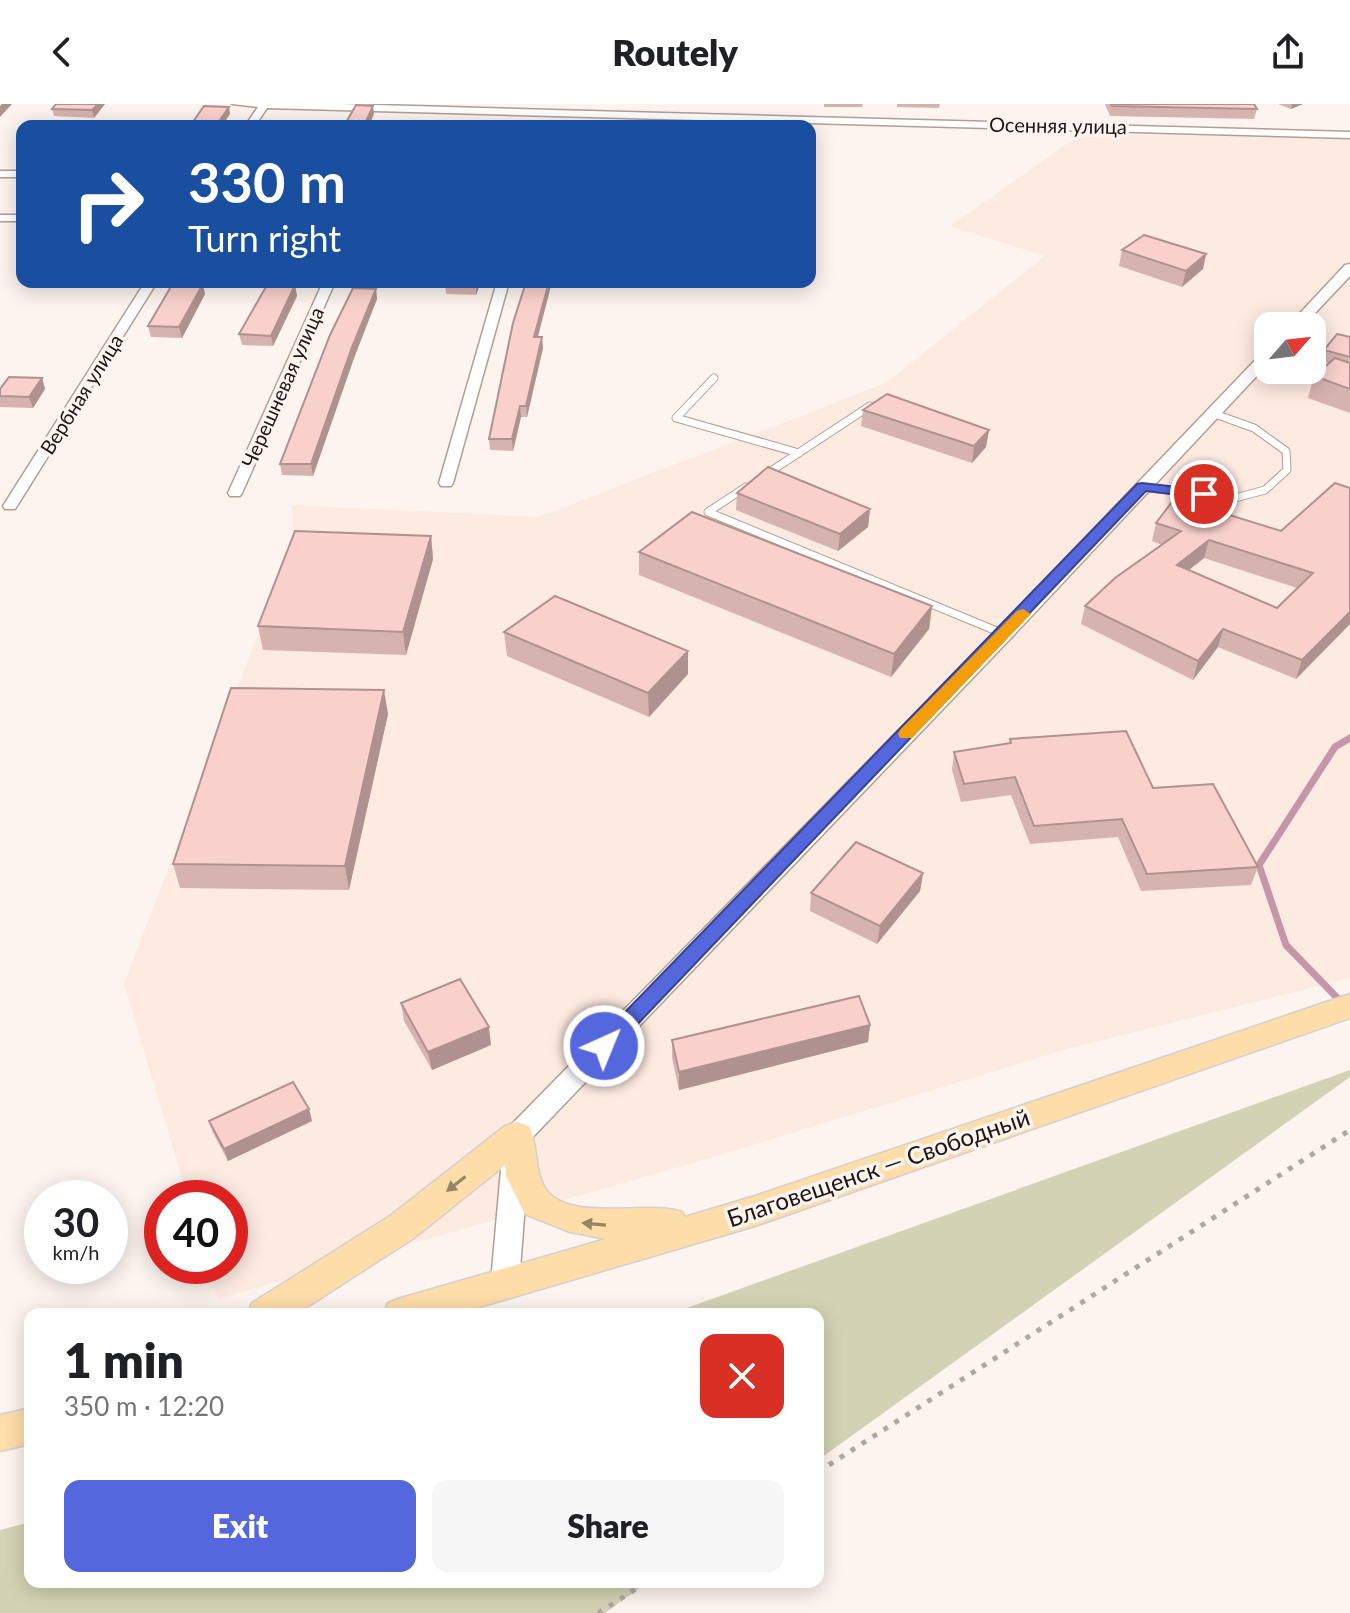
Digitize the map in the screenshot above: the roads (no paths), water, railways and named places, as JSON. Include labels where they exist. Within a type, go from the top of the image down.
[{"type":"main road","name":"Благовещенск — Свободный","points":[[420,1308],[755,1211],[1350,1006]]},
{"type":"main road","points":[[274,1308],[402,1227],[517,1136],[523,1176],[537,1204],[580,1222],[638,1226],[755,1211]]},
{"type":"main road","points":[[0,1433],[24,1427]]},
{"type":"street","name":"Осенняя улица","points":[[237,104],[404,113],[553,108],[701,110],[1350,135]]},
{"type":"street","points":[[1308,312],[1350,268]]},
{"type":"street","name":"Вербная улица","points":[[10,506],[147,288]]},
{"type":"street","name":"Черешневая улица","points":[[235,493],[326,288]]},
{"type":"street","points":[[446,483],[501,288]]},
{"type":"street","points":[[505,1282],[517,1136],[1004,634],[1254,370]]},
{"type":"lane","points":[[714,378],[676,418],[799,453]]},
{"type":"lane","points":[[884,397],[708,512],[1004,634]]},
{"type":"lane","points":[[1142,487],[1235,498],[1265,490],[1287,470],[1286,451],[1254,428],[1212,413]]},
{"type":"waterway","points":[[1350,738],[1335,747],[1259,865],[1286,945],[1350,1011]]}]
